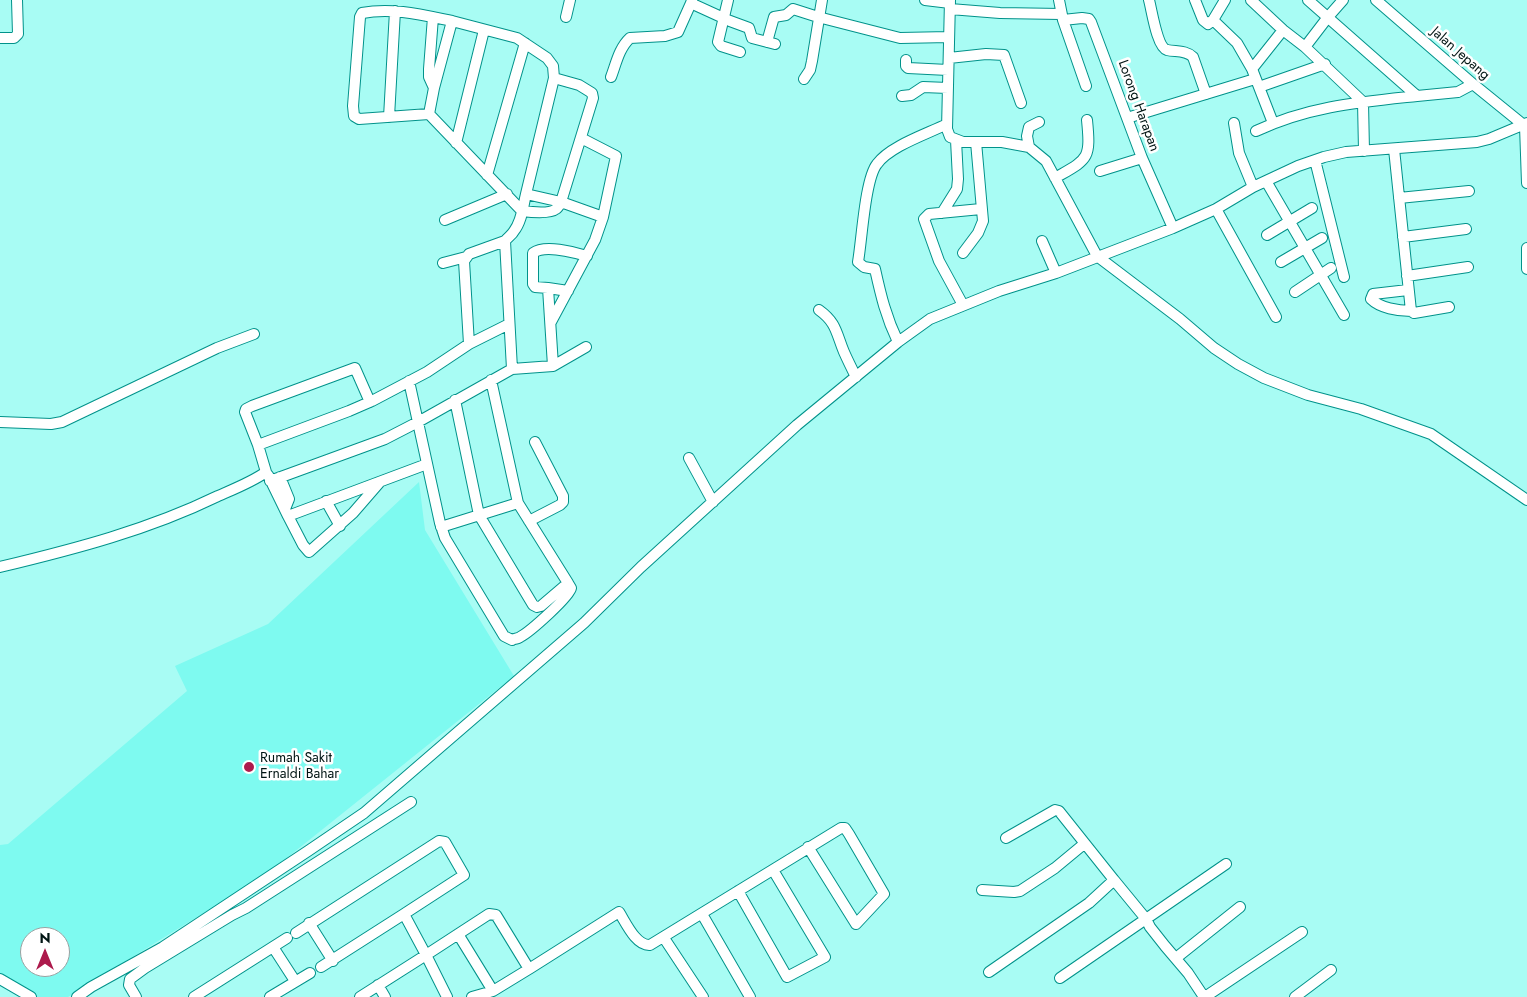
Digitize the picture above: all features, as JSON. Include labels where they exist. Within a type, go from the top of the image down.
[{"type":"street","points":[[0,38],[14,38],[18,34],[17,0]]},
{"type":"street","points":[[566,17],[570,0]]},
{"type":"street","points":[[728,0],[717,40],[718,44],[740,52]]},
{"type":"street","points":[[804,79],[810,70],[822,0]]},
{"type":"street","points":[[925,0],[1000,13],[1062,17]]},
{"type":"street","points":[[1059,0],[1062,17],[1086,86]]},
{"type":"street","points":[[1149,0],[1160,44],[1167,50],[1189,54],[1193,57],[1206,94]]},
{"type":"street","points":[[1195,0],[1206,23],[1212,22],[1225,0]]},
{"type":"street","points":[[1251,0],[1283,30],[1325,64],[1363,102],[1364,151]]},
{"type":"street","points":[[1308,0],[1417,96]]},
{"type":"street","points":[[1305,47],[1343,0]]},
{"type":"street","name":"Jalan Jepang","points":[[1376,0],[1473,84],[1525,126]]},
{"type":"street","points":[[612,77],[622,48],[630,38],[665,36],[678,32],[692,2],[723,18],[749,28],[752,38],[771,43],[774,17],[786,15],[792,5],[818,18],[900,38],[949,37]]},
{"type":"street","points":[[950,4],[947,124],[950,137],[963,142],[1002,142],[1029,147],[1046,161],[1096,256],[1173,314],[1214,348],[1238,364],[1264,378],[1308,395],[1361,409],[1431,434],[1527,500]]},
{"type":"street","points":[[389,117],[395,11]]},
{"type":"street","points":[[429,114],[360,119],[354,116],[353,106],[360,17],[362,13],[395,11],[433,17],[517,38],[547,58],[553,66],[554,78],[522,211],[514,231],[505,240],[443,263]]},
{"type":"street","points":[[433,17],[429,77],[434,88]]},
{"type":"street","name":"Lorong Harapan","points":[[1062,17],[1086,18],[1091,22],[1142,158],[1173,228]]},
{"type":"street","points":[[1213,20],[1244,52],[1273,123]]},
{"type":"street","points":[[429,114],[452,21]]},
{"type":"street","points":[[456,143],[484,30]]},
{"type":"street","points":[[1252,69],[1283,30]]},
{"type":"street","points":[[487,175],[525,43]]},
{"type":"street","points":[[949,58],[986,54],[1004,55],[1021,103]]},
{"type":"street","points":[[906,60],[908,68],[948,70]]},
{"type":"street","points":[[1127,118],[1206,94],[1257,83],[1325,64]]},
{"type":"street","points":[[429,114],[522,211],[552,211],[557,209],[561,202],[593,98],[592,92],[554,78]]},
{"type":"street","points":[[1256,131],[1273,123],[1331,106],[1458,92],[1473,84]]},
{"type":"street","points":[[902,96],[911,95],[923,87],[948,88]]},
{"type":"street","points":[[1055,178],[1081,163],[1085,158],[1089,144],[1087,120]]},
{"type":"street","points":[[1029,147],[1027,136],[1029,128],[1039,122]]},
{"type":"street","points":[[1234,123],[1239,153],[1253,187]]},
{"type":"street","points":[[898,342],[880,298],[875,269],[864,267],[858,262],[872,172],[881,159],[901,145],[947,124]]},
{"type":"street","points":[[77,997],[91,987],[163,947],[364,813],[584,623],[641,567],[797,425],[898,342],[930,319],[999,291],[1056,273],[1096,256],[1173,228],[1216,209],[1253,187],[1298,166],[1346,152],[1477,142],[1525,126],[1527,183]]},
{"type":"street","points":[[550,323],[595,240],[603,217],[616,156],[581,138]]},
{"type":"street","points":[[942,213],[957,188],[956,140]]},
{"type":"street","points":[[963,253],[983,221],[976,142]]},
{"type":"street","points":[[1394,149],[1410,310]]},
{"type":"street","points":[[1100,170],[1142,158]]},
{"type":"street","points":[[1315,160],[1344,277]]},
{"type":"street","points":[[1266,181],[1344,315]]},
{"type":"street","points":[[1399,198],[1469,191]]},
{"type":"street","points":[[445,220],[507,194]]},
{"type":"street","points":[[526,194],[561,202],[603,217]]},
{"type":"street","points":[[1267,235],[1312,208]]},
{"type":"street","points":[[963,305],[939,261],[924,219],[926,216],[942,213],[981,209]]},
{"type":"street","points":[[1216,209],[1276,317]]},
{"type":"street","points":[[1402,237],[1466,229]]},
{"type":"street","points":[[1282,262],[1322,238]]},
{"type":"street","points":[[505,240],[512,369]]},
{"type":"street","points":[[1042,241],[1056,273]]},
{"type":"street","points":[[1527,248],[1527,270]]},
{"type":"street","points":[[568,291],[536,287],[533,284],[533,253],[537,250],[563,250],[587,256]]},
{"type":"street","points":[[466,256],[464,261],[469,344]]},
{"type":"street","points":[[1407,276],[1468,267]]},
{"type":"street","points":[[1295,292],[1331,268]]},
{"type":"street","points":[[548,288],[554,366]]},
{"type":"street","points":[[1408,290],[1373,294],[1371,299],[1389,308],[1414,312],[1449,307]]},
{"type":"street","points":[[819,310],[830,317],[835,326],[844,352],[856,377]]},
{"type":"street","points":[[258,445],[370,402],[409,381],[469,344],[509,324]]},
{"type":"street","points":[[0,422],[51,424],[62,422],[217,348],[254,334]]},
{"type":"street","points":[[0,567],[94,543],[169,519],[248,482],[272,477],[385,439],[512,369],[554,366],[586,347]]},
{"type":"street","points":[[370,402],[355,368],[252,406],[246,409],[245,412],[286,512],[303,545],[309,552],[340,526],[381,481]]},
{"type":"street","points":[[409,381],[441,528],[445,538],[499,628],[504,636],[509,639],[520,638],[554,609],[570,593],[571,588],[518,503],[491,380]]},
{"type":"street","points":[[455,400],[478,516],[533,605],[541,606],[568,583]]},
{"type":"street","points":[[529,521],[563,502],[563,496],[535,442]]},
{"type":"street","points":[[689,458],[714,502]]},
{"type":"street","points":[[286,512],[326,501],[427,464]]},
{"type":"street","points":[[326,501],[340,526]]},
{"type":"street","points":[[441,528],[518,503]]},
{"type":"street","points":[[136,997],[129,985],[130,979],[145,968],[232,914],[246,908],[411,802]]},
{"type":"street","points":[[1006,838],[1057,810],[1059,811],[1146,919],[1150,928],[1176,958],[1204,997],[1302,932]]},
{"type":"street","points":[[472,997],[493,991],[620,912],[639,941],[644,945],[650,946],[808,847],[841,828],[845,828],[850,834],[884,894],[856,924],[808,847]]},
{"type":"street","points":[[194,997],[439,841],[445,842],[464,876],[321,967]]},
{"type":"street","points":[[982,890],[1020,891],[1056,868],[1084,844]]},
{"type":"street","points":[[1060,978],[1226,864]]},
{"type":"street","points":[[738,891],[787,977],[824,957],[773,870]]},
{"type":"street","points":[[989,972],[1090,903],[1114,880]]},
{"type":"street","points":[[1176,958],[1240,907]]},
{"type":"street","points":[[404,914],[447,997]]},
{"type":"street","points":[[360,997],[489,914],[496,915],[529,969]]},
{"type":"street","points":[[702,914],[750,997]]},
{"type":"street","points":[[310,923],[333,961]]},
{"type":"street","points":[[458,934],[493,991]]},
{"type":"street","points":[[664,938],[703,997]]},
{"type":"street","points":[[273,946],[295,981]]},
{"type":"street","points":[[1295,997],[1331,970]]},
{"type":"street","points":[[270,997],[310,973]]},
{"type":"street","points":[[0,979],[31,997]]},
{"type":"street","points":[[378,985],[385,997]]},
{"type":"shaded area","name":"Rumah Sakit Ernaldi Bahar","points":[[419,482],[425,530],[514,676],[268,873],[68,997],[37,997],[0,976],[0,845],[8,844],[187,691],[175,666],[268,624]]},
{"type":"place","name":"Rumah Sakit Ernaldi Bahar","points":[[249,767]]}]
